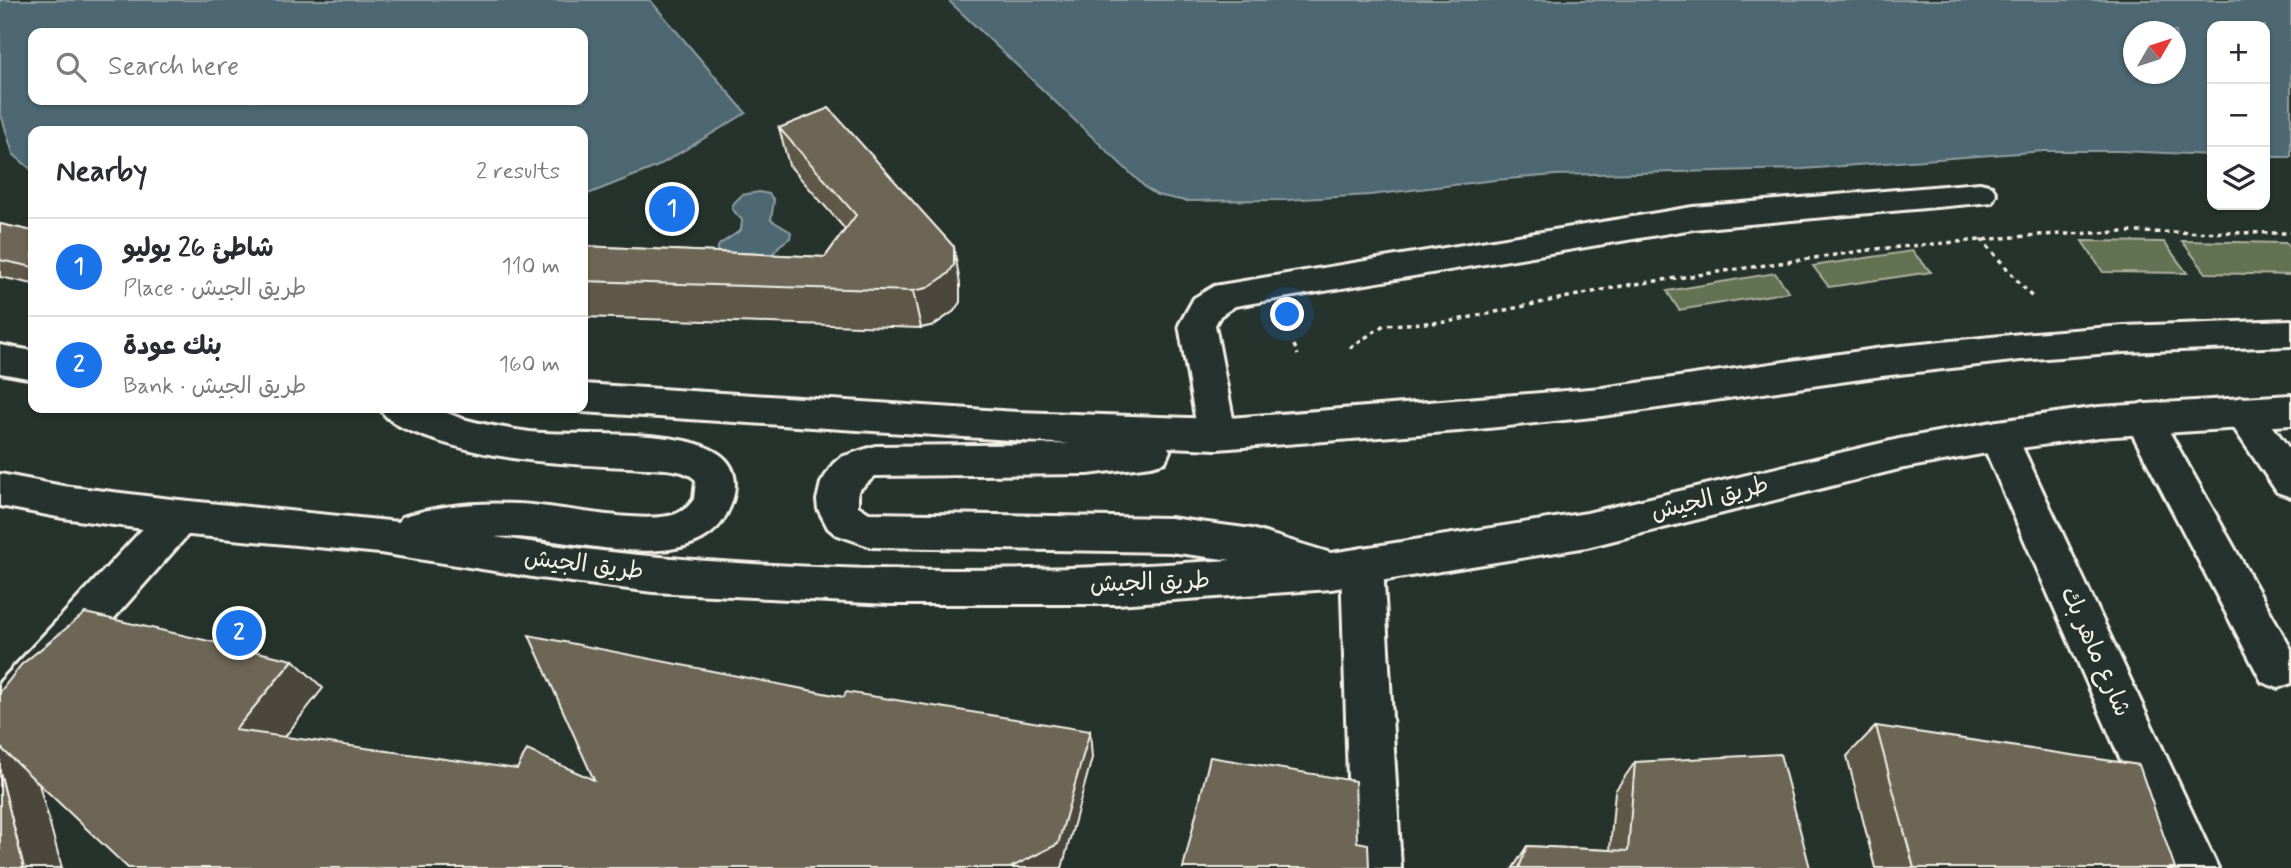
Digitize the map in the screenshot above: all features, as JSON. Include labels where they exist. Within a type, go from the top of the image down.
[{"type":"main road","points":[[1217,434],[1197,325],[1206,307],[1226,295],[1693,218],[1980,194]]},
{"type":"main road","points":[[588,398],[1004,426],[1217,434],[1459,416],[1602,402],[1882,362],[2021,347],[2124,339],[2291,333]]},
{"type":"main road","points":[[0,359],[28,364]]},
{"type":"main road","name":"طريق الجيش","points":[[0,490],[63,502],[179,517],[380,536],[539,561],[653,574],[783,583],[889,586],[1117,586],[1347,568],[1587,530],[1899,454],[1998,436],[2143,418],[2291,410]]},
{"type":"main road","points":[[2242,412],[2291,481]]},
{"type":"main road","points":[[380,536],[433,526],[492,521],[528,521],[650,534],[675,532],[700,520],[714,500],[716,487],[711,470],[704,463],[683,456],[551,449],[484,441],[447,430],[411,413]]},
{"type":"main road","points":[[2143,418],[2278,668]]},
{"type":"main road","points":[[1217,434],[1178,446],[1087,459],[875,461],[855,468],[839,482],[835,500],[841,516],[857,527],[886,531],[1170,535],[1252,546],[1347,568],[1376,868]]},
{"type":"main road","name":"شارع ماهر بك","points":[[1998,436],[2193,868]]},
{"type":"main road","points":[[0,714],[179,517]]},
{"type":"path","points":[[1350,348],[1384,325],[1447,322],[1697,274],[1876,249],[1980,238],[2122,232],[2291,233]]},
{"type":"path","points":[[1980,238],[2032,297]]},
{"type":"path","points":[[1294,345],[1298,355]]},
{"type":"green space","points":[[2082,241],[2164,242],[2187,273],[2103,272]]},
{"type":"green space","points":[[2182,241],[2286,243],[2291,250],[2291,275],[2206,273]]},
{"type":"green space","points":[[1912,251],[1931,272],[1829,287],[1813,266]]},
{"type":"green space","points":[[1775,273],[1789,292],[1679,310],[1667,291]]},
{"type":"water","points":[[0,0],[650,0],[746,113],[656,167],[588,194],[588,126],[28,126],[28,167],[13,154],[0,111]]},
{"type":"water","points":[[948,0],[2291,0],[2291,157],[2270,157],[2270,21],[2207,21],[2207,155],[2045,151],[1803,169],[1556,175],[1370,195],[1286,200],[1185,201],[1157,195],[1146,188]]},
{"type":"water","points":[[759,192],[769,194],[774,200],[771,220],[791,232],[790,238],[771,256],[716,253],[719,245],[741,230],[742,220],[732,209],[733,204],[742,195]]},
{"type":"building","points":[[829,108],[954,247],[954,265],[948,274],[927,288],[913,291],[588,281],[588,246],[825,257],[856,215],[779,128]]},
{"type":"building","points":[[0,224],[28,230],[28,266],[0,260]]},
{"type":"building","points":[[85,613],[293,660],[235,730],[517,769],[527,750],[594,780],[529,635],[844,697],[846,692],[1090,731],[1058,844],[1010,868],[128,868],[0,747],[0,692],[21,665]]},
{"type":"building","points":[[1876,726],[2139,765],[2175,868],[1914,868]]},
{"type":"building","points":[[1780,754],[1810,868],[1519,868],[1527,846],[1628,851],[1635,762]]},
{"type":"building","points":[[1210,757],[1355,781],[1357,842],[1368,844],[1369,868],[1183,868]]},
{"type":"building","points":[[0,772],[24,868],[0,868]]},
{"type":"place","name":"شاطئ 26 يوليو","points":[[672,209]]},
{"type":"place","name":"بنك عودة","points":[[239,633]]}]
